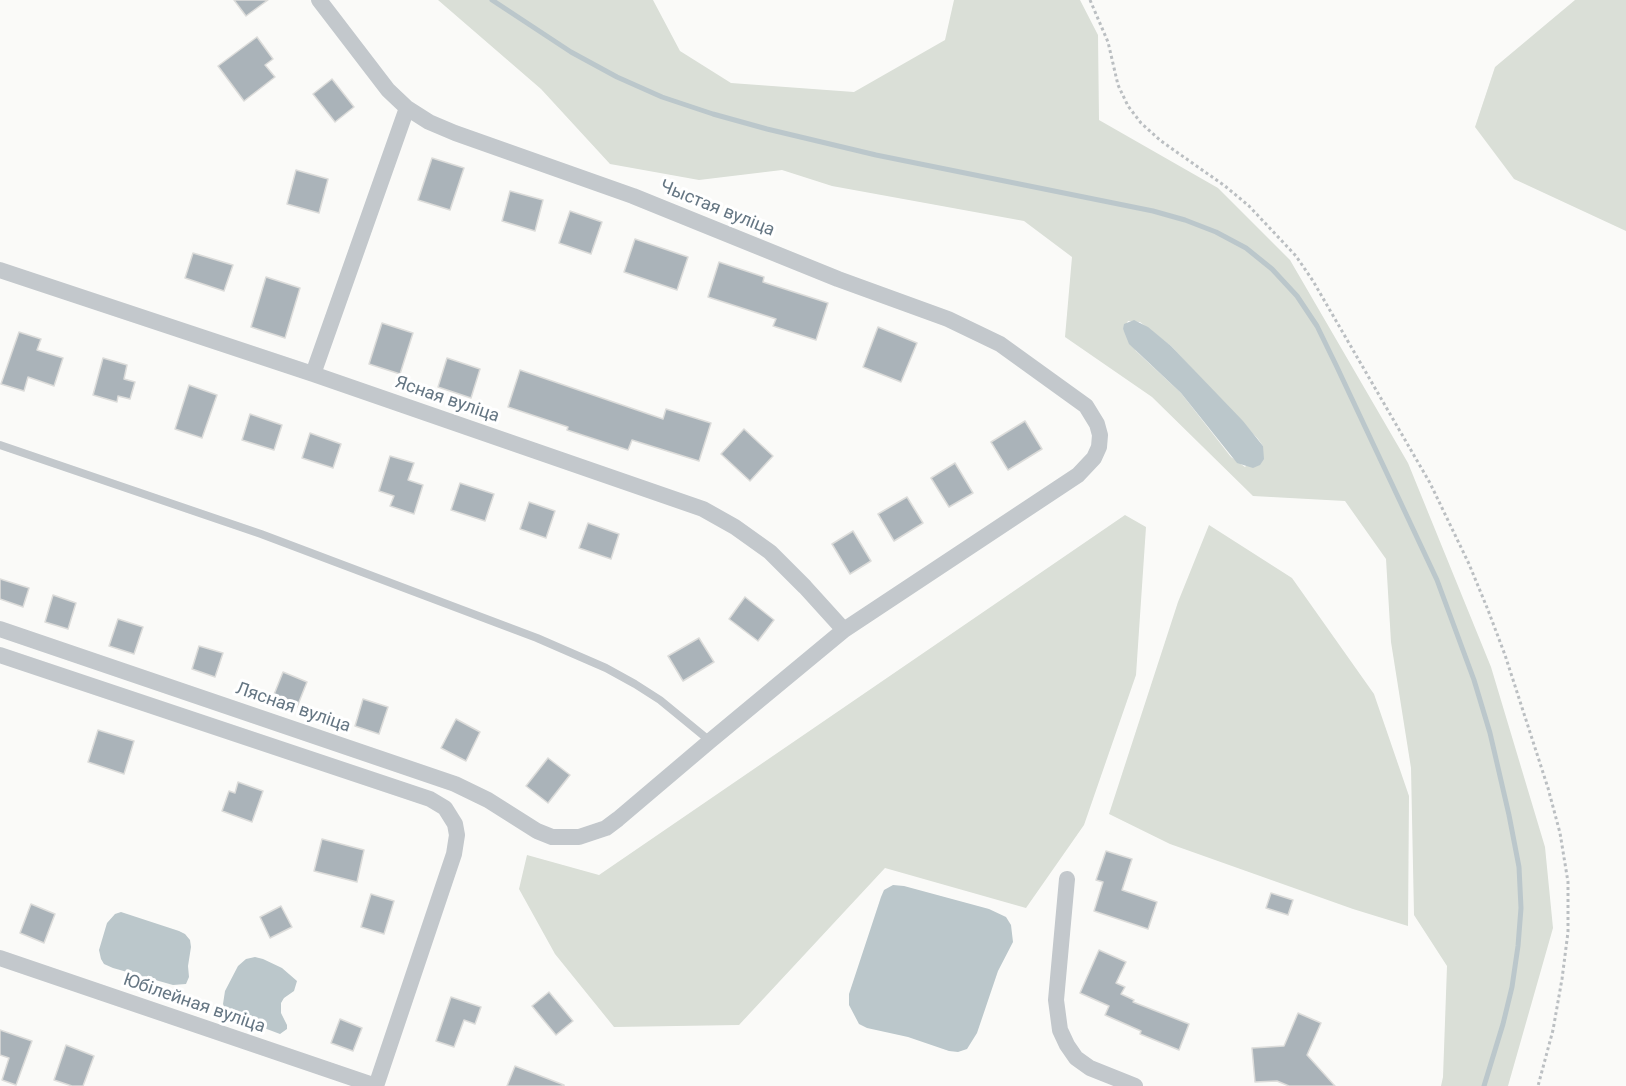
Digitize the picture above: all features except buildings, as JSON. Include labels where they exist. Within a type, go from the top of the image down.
[{"type":"street","name":"Чыстая вуліца","points":[[319,0],[388,90],[407,108],[429,122],[633,196],[838,279],[948,319],[987,336],[1086,406],[1097,424],[1100,435],[1099,447],[1088,467],[844,630]]},
{"type":"street","points":[[313,374],[407,108]]},
{"type":"street","name":"Ясная вуліца","points":[[0,270],[313,374],[703,509],[735,527],[770,552],[844,630]]},
{"type":"street","name":"Лясная вуліца","points":[[0,629],[455,784],[488,800],[537,831],[552,837],[579,837],[606,828],[710,741]]},
{"type":"street","points":[[710,741],[844,630]]},
{"type":"street","points":[[0,655],[430,799],[445,808],[455,824],[457,835],[454,854],[376,1086]]},
{"type":"street","points":[[1067,879],[1056,1000],[1056,1015],[1060,1030],[1076,1058],[1090,1068],[1135,1086]]},
{"type":"street","name":"Юбілейная вуліца","points":[[0,958],[376,1086]]},
{"type":"lane","points":[[0,446],[261,534],[537,638],[606,668],[634,684],[660,700],[710,741]]},
{"type":"path","points":[[1090,0],[1108,42],[1118,85],[1128,106],[1141,123],[1161,141],[1225,186],[1249,206],[1296,256],[1313,281],[1430,483],[1469,564],[1488,610],[1506,655],[1548,788],[1560,833],[1568,882],[1568,932],[1562,980],[1553,1030],[1538,1086]]},
{"type":"shaded area","points":[[438,0],[653,0],[680,51],[731,83],[854,92],[945,40],[954,0],[1080,0],[1098,35],[1099,120],[1218,188],[1290,260],[1408,463],[1491,667],[1545,847],[1553,928],[1508,1086],[1441,1086],[1447,966],[1414,915],[1411,768],[1391,642],[1386,559],[1345,501],[1253,496],[1152,397],[1065,337],[1072,257],[1024,221],[832,186],[782,170],[699,180],[610,164],[541,89]],"holes":[[[1128,321],[1140,322],[1171,346],[1258,439],[1263,446],[1245,467],[1231,457],[1181,393],[1136,351],[1123,329]]]},
{"type":"shaded area","points":[[1575,0],[1626,0],[1626,231],[1514,179],[1475,127],[1495,67]]},
{"type":"shaded area","points":[[1134,320],[1148,327],[1171,346],[1243,421],[1263,446],[1264,459],[1260,465],[1253,468],[1237,463],[1181,393],[1129,344],[1123,329],[1124,324]]},
{"type":"shaded area","points":[[1125,515],[1146,527],[1136,675],[1084,825],[1026,908],[885,868],[739,1025],[614,1027],[555,954],[519,889],[527,855],[599,875]]},
{"type":"shaded area","points":[[1209,525],[1292,578],[1374,694],[1409,796],[1408,926],[1353,909],[1170,844],[1109,814],[1178,602]]},
{"type":"shaded area","points":[[893,885],[989,909],[1006,917],[1011,925],[1013,942],[998,971],[977,1033],[967,1049],[958,1052],[949,1051],[908,1037],[867,1028],[859,1024],[849,1005],[849,994],[881,897],[884,890]]},
{"type":"shaded area","points":[[121,912],[185,934],[190,940],[191,947],[189,977],[186,984],[173,985],[104,964],[99,950],[107,923],[115,914]]},
{"type":"shaded area","points":[[255,957],[282,968],[297,981],[294,991],[281,1003],[281,1013],[287,1029],[280,1034],[235,1017],[225,1009],[223,1004],[225,991],[238,966],[246,959]]},
{"type":"waterway","points":[[492,0],[571,52],[617,77],[662,97],[713,114],[876,155],[1153,211],[1185,220],[1216,232],[1246,248],[1272,269],[1297,296],[1317,326],[1437,580],[1474,680],[1490,733],[1519,867],[1521,908],[1512,987],[1484,1086]]}]
